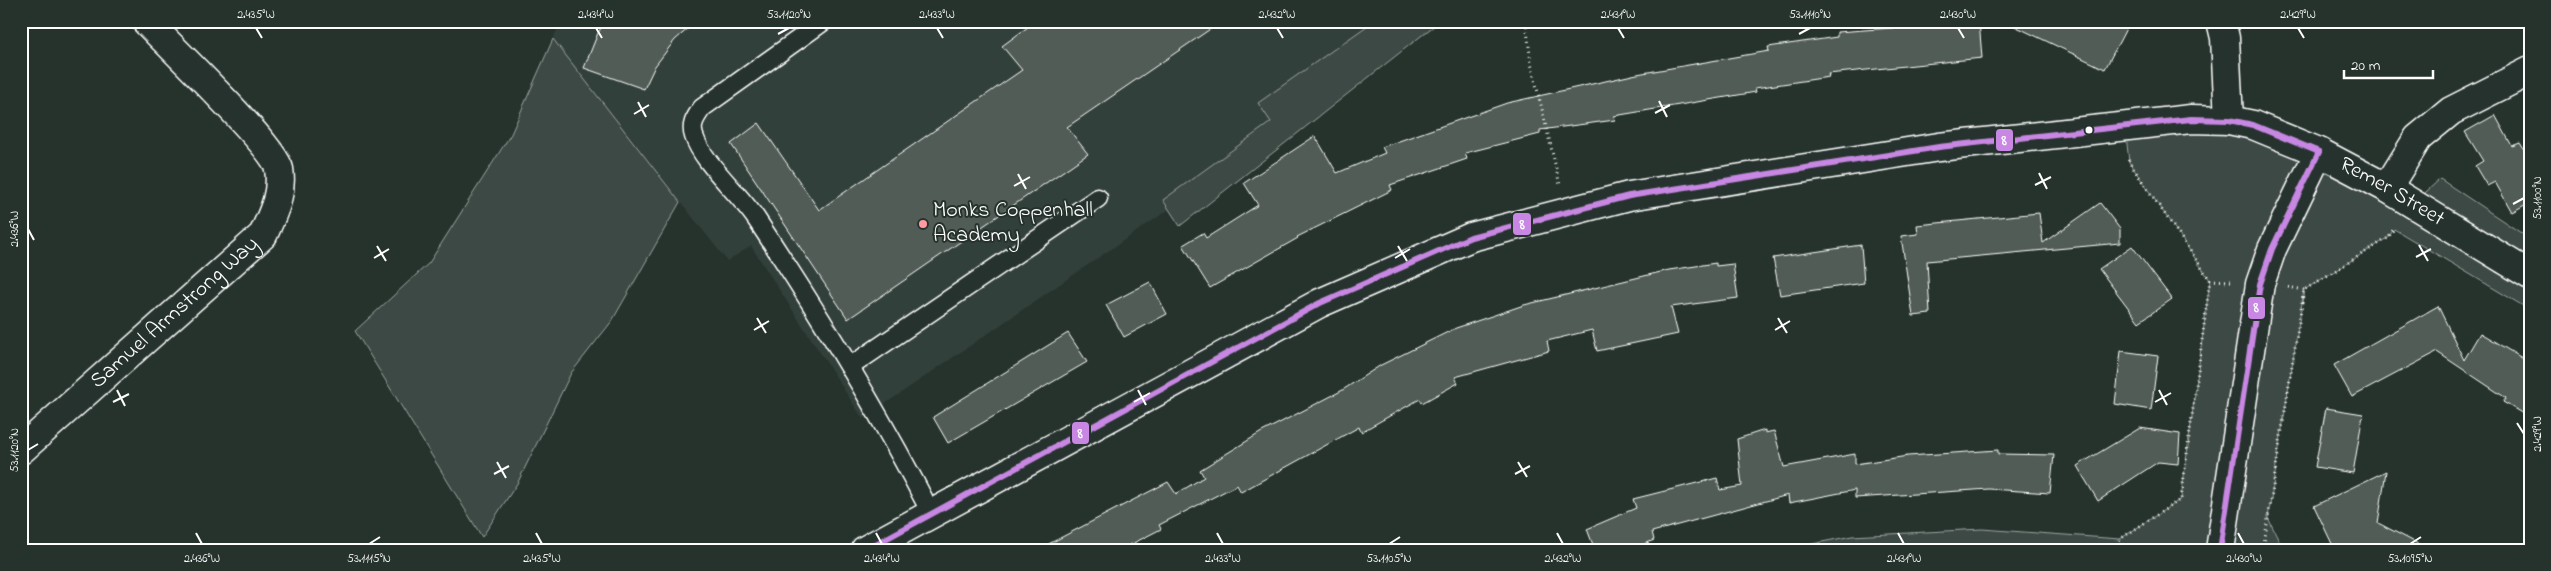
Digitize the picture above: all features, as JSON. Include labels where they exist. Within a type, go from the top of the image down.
[{"type":"street","name":"Samuel Armstrong Way","points":[[21,450],[263,234],[279,198],[279,167],[263,143],[146,21]]},
{"type":"street","points":[[2221,21],[2225,38],[2229,120]]},
{"type":"street","points":[[2387,188],[2418,138],[2451,111],[2530,71]]},
{"type":"street","name":"Remer Street","points":[[865,550],[1320,303],[1471,237],[1629,196],[1939,147],[2191,119],[2229,120],[2253,125],[2319,152],[2387,188],[2530,275]]},
{"type":"street","points":[[2220,550],[2260,284],[2272,248],[2319,152]]},
{"type":"lane","points":[[824,21],[702,108],[693,122],[693,135],[701,150],[756,218],[851,366],[888,430],[931,514]]},
{"type":"lane","points":[[851,366],[1098,198]]},
{"type":"path","points":[[1526,21],[1531,63],[1567,212]]},
{"type":"path","points":[[2116,550],[2120,539],[2181,499],[2210,280],[2128,162],[2126,126]]},
{"type":"path","points":[[2263,550],[2304,290],[2388,238],[2413,204]]},
{"type":"shaded area","name":"Monks Coppenhall Academy","points":[[561,21],[1444,21],[863,419],[751,246],[727,261],[553,39]]},
{"type":"shaded area","points":[[1374,21],[1440,21],[1180,226],[1163,200],[1271,122],[1258,103]]},
{"type":"shaded area","points":[[553,39],[680,202],[612,321],[571,373],[518,482],[482,537],[355,331],[429,263],[511,134]]},
{"type":"shaded area","points":[[2229,120],[2413,204],[2440,179],[2530,239],[2530,310],[2394,229],[2388,238],[2304,290],[2268,518],[2284,550],[1782,550],[1852,536],[1982,529],[2120,539],[2181,499],[2210,280],[2129,162],[2125,126]]},
{"type":"building","points":[[605,21],[697,21],[675,40],[655,66],[644,89],[584,68]]},
{"type":"building","points":[[1036,21],[1222,21],[1067,127],[1088,154],[848,319],[731,144],[759,123],[819,210],[1022,70],[1002,46]]},
{"type":"building","points":[[1906,21],[1979,21],[1982,58],[1828,74],[1829,77],[1755,88],[1756,92],[1614,116],[1615,120],[1540,130],[1540,134],[1465,153],[1467,159],[1390,185],[1392,190],[1297,237],[1210,288],[1183,245],[1203,233],[1206,238],[1258,205],[1244,183],[1315,136],[1337,173],[1385,153],[1382,147],[1507,103],[1637,74],[1769,51],[1768,47],[1837,37],[1837,32],[1906,27]]},
{"type":"building","points":[[2004,21],[2130,21],[2105,69]]},
{"type":"building","points":[[2495,115],[2512,146],[2520,143],[2530,159],[2530,202],[2512,212],[2495,182],[2487,186],[2475,166],[2483,161],[2465,132]]},
{"type":"building","points":[[2100,203],[2120,229],[2120,243],[1927,261],[1930,314],[1913,316],[1901,236],[1918,234],[1917,225],[2039,213],[2043,243]]},
{"type":"building","points":[[1861,245],[1864,283],[1780,295],[1773,258]]},
{"type":"building","points":[[2132,246],[2172,299],[2139,322],[2099,269]]},
{"type":"building","points":[[1716,263],[1716,266],[1733,264],[1738,298],[1671,307],[1678,334],[1597,351],[1592,330],[1547,341],[1549,351],[1455,377],[1458,383],[1422,403],[1420,399],[1361,432],[1359,427],[1241,492],[1237,485],[1159,525],[1161,529],[1120,550],[1037,550],[1168,482],[1176,494],[1204,477],[1200,470],[1260,433],[1341,391],[1381,365],[1456,328],[1524,305],[1669,270]]},
{"type":"building","points":[[1150,282],[1167,314],[1124,337],[1106,305]]},
{"type":"building","points":[[2438,306],[2464,360],[2480,333],[2527,361],[2530,356],[2530,418],[2503,402],[2506,398],[2437,352],[2352,397],[2334,365]]},
{"type":"building","points":[[1068,333],[1087,362],[948,443],[933,417]]},
{"type":"building","points":[[2121,351],[2158,356],[2151,410],[2115,404]]},
{"type":"building","points":[[2326,408],[2363,414],[2353,473],[2315,467]]},
{"type":"building","points":[[2140,428],[2180,434],[2178,464],[2158,462],[2098,501],[2077,466]]},
{"type":"building","points":[[1765,430],[1765,433],[1774,431],[1784,467],[1855,454],[1855,464],[1908,456],[1998,450],[1998,454],[2054,455],[2050,493],[1989,489],[1855,498],[1855,490],[1789,503],[1788,495],[1652,532],[1654,540],[1631,550],[1595,550],[1587,529],[1636,508],[1633,499],[1717,478],[1720,490],[1742,486],[1737,439]]},
{"type":"building","points":[[2386,471],[2378,523],[2430,550],[2335,550],[2314,506]]},
{"type":"transit line","name":"8","points":[[865,550],[1320,303],[1471,237],[1629,196],[1939,147],[2191,119],[2229,120],[2253,125],[2319,152],[2272,249],[2260,284],[2220,550]]},
{"type":"place","name":"Monks Coppenhall Academy","points":[[923,224]]}]
